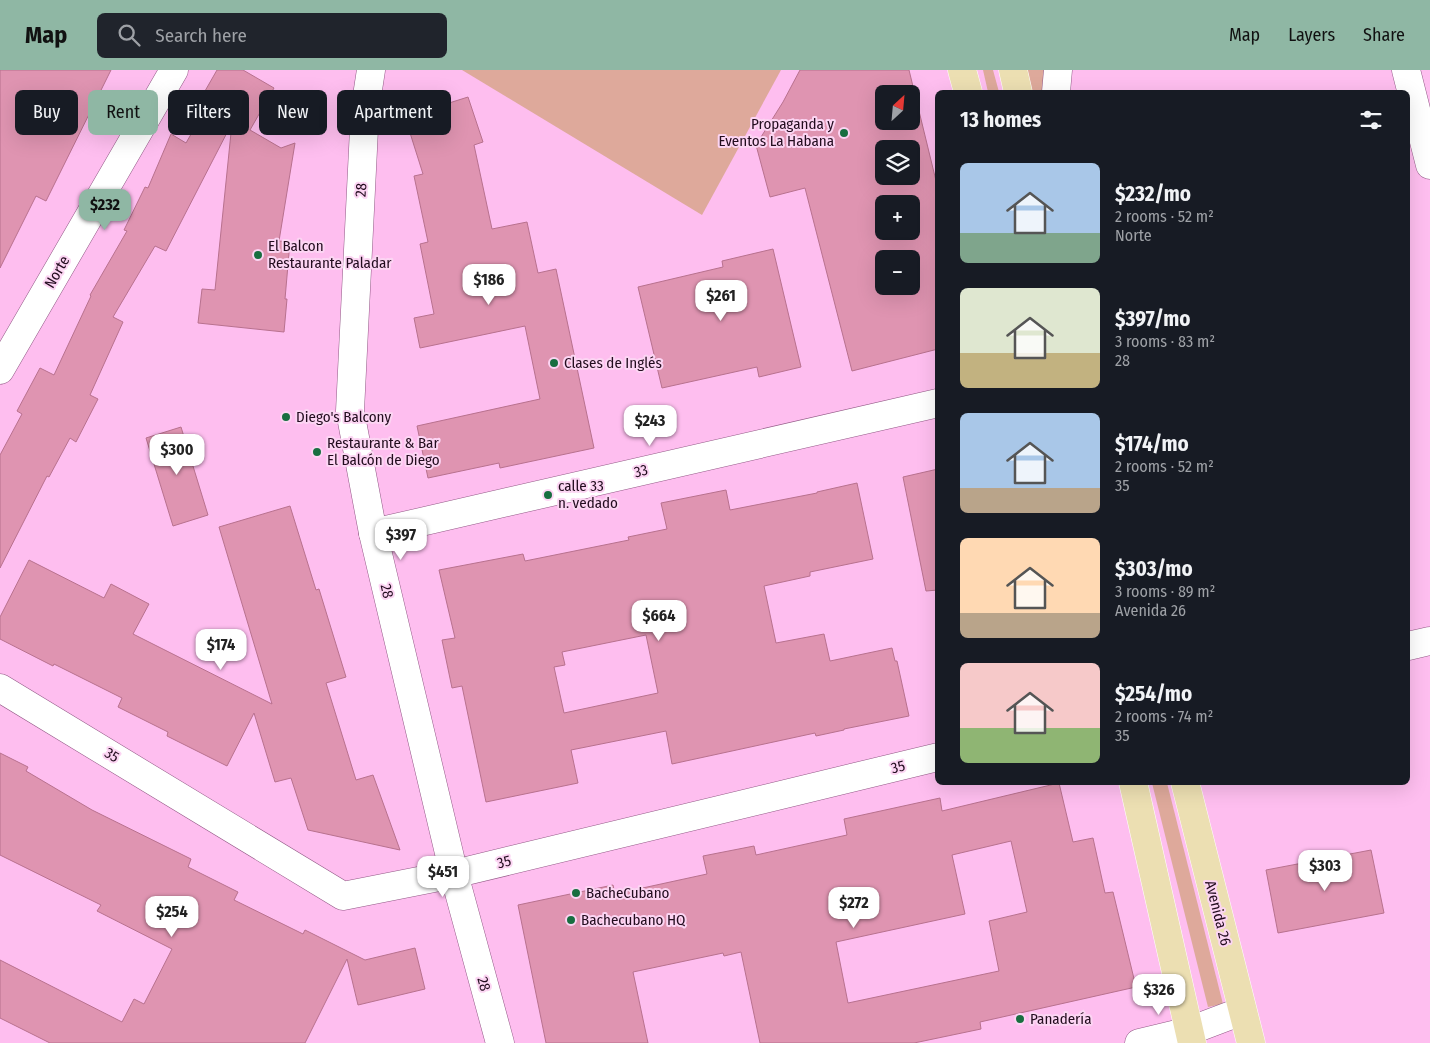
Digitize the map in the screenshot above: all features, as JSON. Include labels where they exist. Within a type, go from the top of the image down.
[{"type":"main road","points":[[962,70],[967,90]]},
{"type":"main road","points":[[1012,70],[1017,90]]},
{"type":"main road","points":[[1133,785],[1190,1037]]},
{"type":"main road","name":"Avenida 26","points":[[1186,785],[1250,1043]]},
{"type":"street","name":"Norte","points":[[0,370],[174,70]]},
{"type":"street","name":"28","points":[[371,70],[365,108],[350,411],[373,533],[454,874],[500,1043]]},
{"type":"street","points":[[1056,90],[1058,70]]},
{"type":"street","points":[[1406,70],[1430,165]]},
{"type":"street","name":"33","points":[[373,533],[935,404]]},
{"type":"street","points":[[1410,646],[1430,641]]},
{"type":"street","name":"35","points":[[0,688],[343,896],[454,874],[935,758]]},
{"type":"street","points":[[1139,1043],[1190,1037],[1242,1011]]},
{"type":"shaded area","points":[[462,70],[781,70],[702,215]]},
{"type":"shaded area","points":[[983,70],[993,70],[998,90],[988,90]]},
{"type":"shaded area","points":[[1013,70],[1058,70],[1056,90],[1018,90]]},
{"type":"shaded area","points":[[1152,785],[1168,785],[1223,1004],[1208,1007]]},
{"type":"building","points":[[0,70],[111,70],[101,90],[88,90],[88,116],[46,201],[36,196],[0,268]]},
{"type":"building","points":[[217,70],[243,70],[274,88],[273,90],[259,90],[259,114],[250,130],[281,148],[295,143],[279,241],[290,242],[284,332],[198,323],[202,289],[215,290],[231,135],[249,135],[249,90],[206,90]]},
{"type":"building","points":[[800,70],[909,70],[913,85],[875,85],[875,130],[920,130],[920,115],[935,177],[935,350],[852,371],[805,188],[770,197],[756,145],[783,102]]},
{"type":"building","points":[[468,97],[483,142],[474,145],[492,229],[527,222],[538,273],[556,269],[594,448],[500,468],[499,463],[428,478],[417,426],[540,399],[525,326],[420,348],[414,318],[434,314],[420,244],[428,242],[414,176],[423,174],[411,135],[451,135],[451,102]]},
{"type":"building","points":[[171,135],[186,143],[191,135],[226,135],[166,251],[155,246],[113,317],[123,322],[90,395],[98,399],[76,442],[70,438],[49,477],[47,476],[0,568],[0,455],[22,414],[17,411],[40,368],[54,375],[90,295],[127,231],[124,230],[145,187],[148,188]]},
{"type":"building","points":[[773,249],[801,367],[759,377],[757,367],[662,388],[638,287],[723,267],[722,261]]},
{"type":"building","points":[[181,427],[208,515],[173,526],[146,438]]},
{"type":"building","points":[[935,470],[935,590],[926,591],[903,477]]},
{"type":"building","points":[[857,483],[873,559],[810,572],[810,576],[764,586],[776,643],[824,634],[830,661],[892,648],[895,661],[897,661],[909,716],[816,736],[815,733],[672,764],[666,731],[571,750],[578,783],[486,802],[462,686],[452,688],[442,640],[455,638],[439,570],[523,554],[525,561],[629,540],[628,537],[667,529],[661,503],[726,490],[730,510]],"holes":[[[646,635],[658,693],[564,713],[554,667],[565,665],[562,652]]]},
{"type":"building","points":[[290,506],[316,590],[319,589],[346,677],[326,683],[356,780],[373,775],[400,850],[308,830],[291,778],[275,782],[254,713],[227,766],[167,736],[168,732],[118,707],[122,698],[0,639],[0,617],[29,560],[104,598],[111,584],[149,604],[133,634],[272,704],[219,527]]},
{"type":"building","points":[[0,753],[28,767],[26,771],[92,810],[191,859],[188,867],[238,892],[234,900],[303,934],[305,930],[365,960],[415,948],[425,989],[358,1005],[347,959],[305,1043],[50,1043],[0,1018],[0,960],[122,1022],[134,999],[144,1004],[172,949],[97,911],[101,905],[0,855]]},
{"type":"building","points":[[1051,785],[1059,785],[1073,842],[1093,838],[1105,893],[1113,892],[1136,987],[980,1022],[981,1029],[914,1043],[760,1043],[741,952],[724,956],[723,953],[633,972],[648,1043],[546,1043],[518,905],[613,885],[615,894],[707,874],[703,856],[754,846],[756,855],[847,835],[844,819],[940,798],[942,811]],"holes":[[[1011,841],[1027,912],[989,921],[999,971],[848,1003],[836,942],[965,914],[952,855]]]},
{"type":"building","points":[[1371,850],[1384,913],[1278,933],[1266,870]]},
{"type":"place","name":"Propaganda y Eventos La Habana","points":[[844,133]]},
{"type":"place","name":"El Balcon Restaurante Paladar","points":[[258,255]]},
{"type":"place","name":"Clases de Inglés","points":[[554,363]]},
{"type":"place","name":"Diego's Balcony","points":[[286,417]]},
{"type":"place","name":"Restaurante & Bar El Balcón de Diego","points":[[317,452]]},
{"type":"place","name":"calle 33 n. vedado","points":[[548,495]]},
{"type":"place","name":"BacheCubano","points":[[576,893]]},
{"type":"place","name":"Bachecubano HQ","points":[[571,920]]},
{"type":"place","name":"Panadería","points":[[1020,1019]]}]
